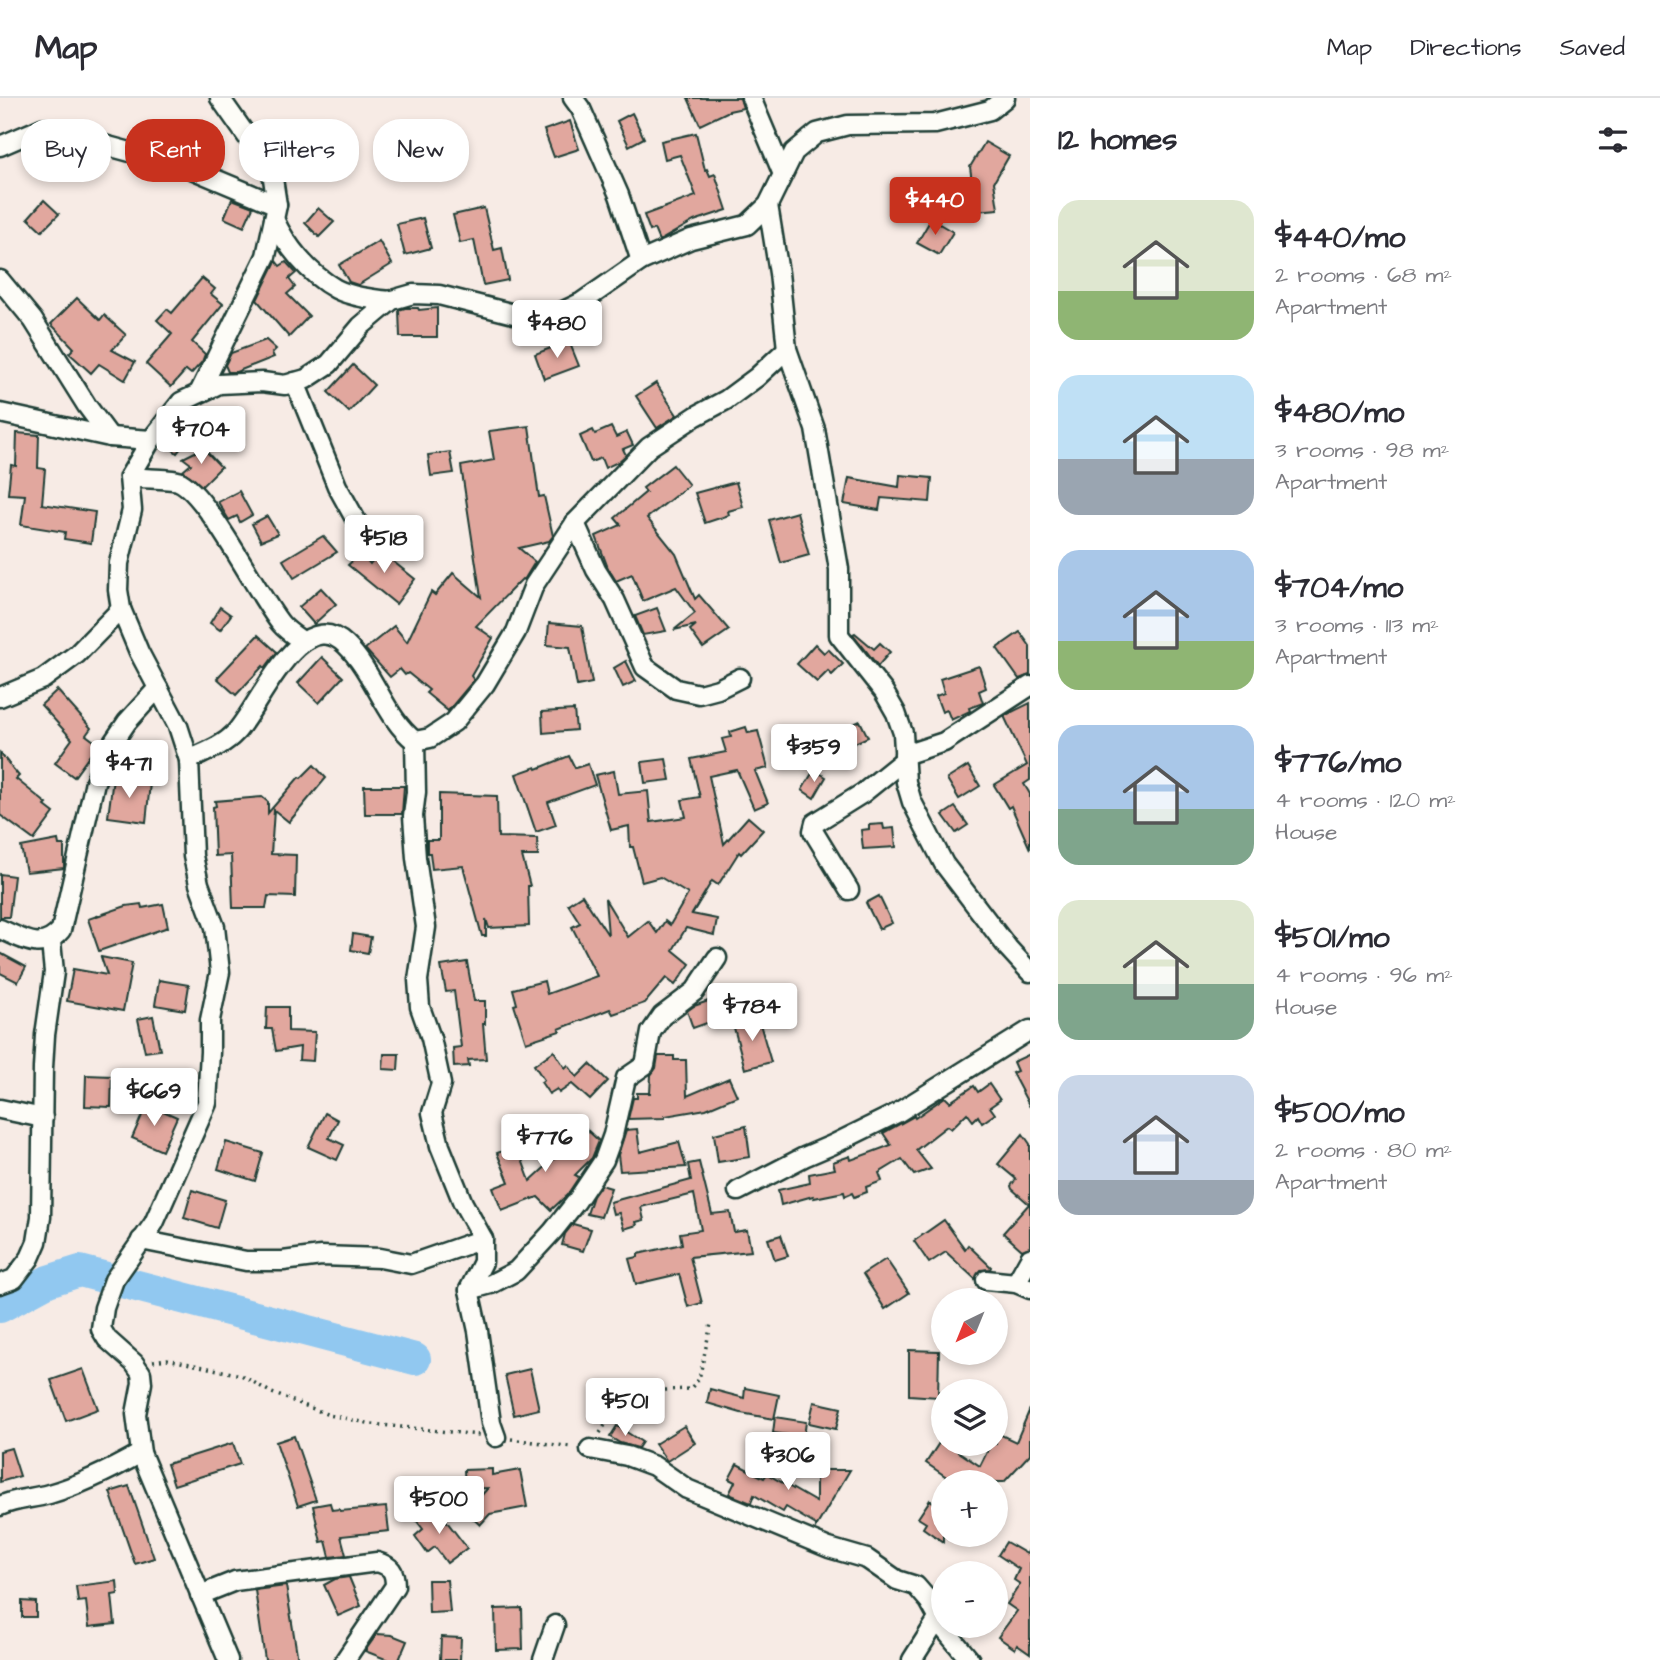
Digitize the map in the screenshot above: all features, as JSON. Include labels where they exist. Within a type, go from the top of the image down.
[{"type":"street","points":[[220,98],[272,172],[276,212],[282,237],[296,255],[324,281],[348,293],[390,301]]},
{"type":"street","points":[[573,98],[581,109],[619,195],[641,261]]},
{"type":"street","points":[[751,98],[782,172]]},
{"type":"street","points":[[228,1660],[141,1453],[136,1414],[142,1383],[141,1373],[134,1363],[107,1339],[101,1329],[104,1308],[114,1280],[154,1223],[207,1102],[209,1020],[220,972],[215,927],[199,884],[193,856],[189,760],[177,726],[138,652],[121,610],[118,590],[119,563],[132,510],[129,477],[151,440],[181,402],[219,384],[262,382],[285,385],[306,379],[329,364],[361,326],[390,301],[412,295],[439,295],[514,314],[540,317],[559,313],[582,302],[641,261],[691,239],[747,225],[768,205],[794,152],[817,132],[848,125],[935,124],[990,110],[1005,98]]},
{"type":"street","points":[[0,146],[42,128],[188,168],[276,212]]},
{"type":"street","points":[[768,205],[787,349],[815,429],[839,569],[839,635],[897,713],[903,733],[906,782],[912,802],[944,864],[1008,948],[1030,972]]},
{"type":"street","points":[[199,393],[265,256],[276,212]]},
{"type":"street","points":[[0,280],[33,320],[87,406],[110,437]]},
{"type":"street","points":[[189,760],[225,742],[237,731],[282,664],[302,641],[319,634],[335,636],[347,645],[403,732],[415,741],[430,738],[454,722],[485,684],[516,632],[534,585],[576,523],[649,447],[726,400],[757,377],[787,349]]},
{"type":"street","points":[[295,382],[337,486],[363,533]]},
{"type":"street","points":[[0,413],[110,437],[151,440]]},
{"type":"street","points":[[129,477],[178,481],[189,490],[235,551],[283,627],[302,641]]},
{"type":"street","points":[[576,523],[596,570],[615,600],[645,667],[676,689],[699,694],[718,689],[740,678]]},
{"type":"street","points":[[0,697],[43,680],[77,654],[121,610]]},
{"type":"street","points":[[849,890],[813,831],[815,823],[863,793],[904,757],[943,742],[1030,686]]},
{"type":"street","points":[[0,1284],[14,1279],[30,1258],[37,1242],[41,1217],[45,1035],[54,972],[51,942],[61,930],[95,782],[110,747],[127,722],[158,688]]},
{"type":"street","points":[[415,741],[416,792],[413,816],[426,927],[418,980],[420,1007],[431,1038],[441,1084],[432,1113],[449,1169],[463,1203],[483,1239],[483,1262],[469,1290],[478,1331],[491,1423],[496,1437]]},
{"type":"street","points":[[0,929],[30,942],[51,942]]},
{"type":"street","points":[[469,1290],[491,1284],[516,1271],[576,1202],[604,1160],[613,1135],[625,1078],[645,1065],[651,1031],[662,1016],[695,991],[717,958]]},
{"type":"street","points":[[738,1191],[897,1112],[1030,1030]]},
{"type":"street","points":[[0,1109],[43,1118]]},
{"type":"street","points":[[141,1240],[246,1261],[283,1261],[321,1256],[380,1258],[411,1264],[483,1239]]},
{"type":"street","points":[[986,1280],[1023,1286],[1030,1258]]},
{"type":"street","points":[[590,1449],[627,1456],[654,1466],[687,1489],[829,1548],[867,1559],[897,1580],[916,1586],[931,1605]]},
{"type":"street","points":[[0,1506],[10,1501],[48,1495],[108,1472],[141,1453]]},
{"type":"street","points":[[200,1595],[236,1581],[377,1562],[388,1565],[395,1574],[395,1586],[345,1660]]},
{"type":"street","points":[[542,1660],[555,1625]]},
{"type":"street","points":[[912,1660],[931,1630]]},
{"type":"street","points":[[953,1638],[970,1660]]},
{"type":"path","points":[[134,1363],[167,1359],[241,1375],[272,1393],[328,1415],[372,1424],[590,1449],[612,1414],[639,1391],[690,1389],[699,1379],[711,1324]]},
{"type":"building","points":[[688,98],[740,98],[743,108],[729,111],[700,125]]},
{"type":"building","points":[[632,113],[644,138],[629,146],[617,121]]},
{"type":"building","points":[[570,121],[579,149],[554,157],[544,130]]},
{"type":"building","points":[[696,133],[705,170],[707,169],[710,176],[715,174],[727,210],[694,221],[659,241],[654,229],[650,231],[644,215],[696,196],[680,155],[665,159],[661,141]]},
{"type":"building","points":[[985,142],[1009,156],[994,182],[998,209],[976,211],[970,167]]},
{"type":"building","points":[[232,199],[253,207],[244,227],[224,218]]},
{"type":"building","points":[[44,200],[59,214],[42,231],[28,218]]},
{"type":"building","points":[[318,208],[334,222],[319,237],[305,223]]},
{"type":"building","points":[[484,208],[494,250],[502,248],[508,280],[483,285],[474,240],[460,243],[453,215]]},
{"type":"building","points":[[423,218],[431,248],[405,255],[397,224]]},
{"type":"building","points":[[931,219],[953,232],[939,255],[917,243]]},
{"type":"building","points":[[379,241],[392,264],[358,285],[349,282],[339,265]]},
{"type":"building","points":[[276,261],[280,266],[286,262],[296,273],[289,279],[295,287],[287,294],[309,316],[289,337],[257,300]]},
{"type":"building","points":[[202,278],[215,289],[211,294],[223,304],[192,342],[205,354],[202,362],[191,374],[186,370],[171,387],[146,364],[172,334],[157,320],[167,309],[172,313]]},
{"type":"building","points":[[77,298],[100,320],[104,315],[126,335],[112,350],[135,362],[125,380],[99,364],[91,373],[69,353],[74,348],[51,324]]},
{"type":"building","points":[[437,308],[437,337],[400,337],[399,310]]},
{"type":"building","points":[[266,340],[276,349],[272,353],[274,357],[236,372],[228,372],[225,365],[231,353]]},
{"type":"building","points":[[569,341],[579,366],[544,379],[535,354]]},
{"type":"building","points":[[353,365],[374,385],[349,412],[328,392]]},
{"type":"building","points":[[656,383],[677,415],[657,428],[636,396]]},
{"type":"building","points":[[191,413],[202,422],[177,453],[166,444]]},
{"type":"building","points":[[529,426],[539,497],[544,496],[553,536],[549,541],[519,548],[535,562],[524,580],[522,579],[476,626],[493,638],[471,676],[474,680],[448,711],[426,693],[429,690],[408,673],[405,675],[400,669],[390,677],[365,649],[394,626],[407,642],[431,592],[435,595],[453,573],[481,597],[461,466],[494,460],[489,431]]},
{"type":"building","points":[[611,427],[616,437],[627,432],[633,445],[623,449],[626,455],[618,462],[605,468],[601,458],[591,462],[580,436],[593,430],[595,434]]},
{"type":"building","points":[[17,433],[39,435],[38,468],[45,469],[42,504],[95,512],[91,543],[64,539],[65,532],[21,525],[25,495],[8,494],[11,465],[16,466]]},
{"type":"building","points":[[203,448],[221,467],[202,486],[183,471],[191,464],[183,458]]},
{"type":"building","points":[[450,452],[454,473],[431,476],[428,455]]},
{"type":"building","points":[[673,465],[689,485],[647,518],[676,554],[695,599],[699,595],[729,630],[703,648],[690,630],[696,625],[674,630],[695,613],[676,587],[643,601],[632,574],[616,581],[596,536],[621,525],[615,518],[646,492],[643,488]]},
{"type":"building","points":[[900,475],[932,478],[930,502],[881,498],[879,510],[844,504],[849,478],[899,487]]},
{"type":"building","points":[[736,482],[743,507],[728,511],[729,515],[705,523],[695,493]]},
{"type":"building","points":[[239,491],[252,515],[240,522],[237,516],[229,520],[218,502]]},
{"type":"building","points":[[797,512],[809,555],[781,563],[769,520]]},
{"type":"building","points":[[267,516],[278,534],[261,541],[252,524]]},
{"type":"building","points":[[323,536],[337,552],[294,578],[283,560]]},
{"type":"building","points":[[380,551],[415,579],[396,604],[348,565],[361,553],[370,564]]},
{"type":"building","points":[[321,588],[336,604],[314,624],[299,607]]},
{"type":"building","points":[[220,607],[231,615],[220,630],[210,623]]},
{"type":"building","points":[[657,608],[666,631],[643,635],[635,616]]},
{"type":"building","points":[[549,623],[582,626],[592,683],[577,686],[570,647],[547,645]]},
{"type":"building","points":[[1020,632],[1030,646],[1030,675],[1019,679],[997,648]]},
{"type":"building","points":[[853,634],[874,649],[880,643],[890,652],[878,666]]},
{"type":"building","points":[[258,635],[277,652],[265,668],[263,666],[236,695],[217,678]]},
{"type":"building","points":[[815,644],[824,653],[828,649],[843,664],[832,675],[828,671],[817,682],[797,664]]},
{"type":"building","points":[[322,657],[343,677],[319,703],[298,683]]},
{"type":"building","points":[[626,661],[636,681],[623,687],[614,668]]},
{"type":"building","points":[[979,666],[986,688],[979,691],[983,703],[969,708],[970,711],[951,720],[947,710],[942,712],[936,696],[944,693],[940,679]]},
{"type":"building","points":[[57,690],[91,728],[86,735],[98,744],[74,777],[55,763],[72,739],[41,705]]},
{"type":"building","points":[[1030,703],[1030,780],[1024,784],[1030,794],[1030,849],[1011,806],[1008,808],[994,785],[1027,765],[1004,716]]},
{"type":"building","points":[[574,710],[576,730],[543,733],[542,712]]},
{"type":"building","points":[[860,721],[868,737],[824,753],[829,744],[802,763],[794,741],[827,729],[831,741],[837,731]]},
{"type":"building","points":[[746,727],[748,733],[758,731],[768,768],[755,771],[768,803],[754,809],[737,770],[709,776],[724,844],[748,817],[763,830],[741,854],[739,852],[718,885],[712,881],[692,914],[717,919],[714,935],[686,928],[673,950],[690,964],[675,985],[666,978],[645,1003],[613,1014],[610,1009],[559,1029],[560,1031],[526,1042],[514,1005],[517,1004],[513,989],[544,981],[547,994],[597,976],[572,927],[580,923],[568,904],[582,895],[608,935],[605,899],[628,937],[648,921],[657,933],[665,921],[670,925],[688,894],[660,877],[642,882],[633,847],[630,847],[629,826],[611,830],[595,775],[614,771],[618,794],[648,791],[651,822],[686,817],[682,800],[700,797],[691,759],[726,752],[722,739],[731,737],[730,732]]},
{"type":"building","points":[[0,753],[19,776],[16,779],[54,813],[34,840],[0,815]]},
{"type":"building","points":[[569,756],[575,768],[588,764],[595,785],[548,802],[556,825],[536,832],[516,774]]},
{"type":"building","points":[[666,759],[670,780],[645,783],[642,762]]},
{"type":"building","points":[[314,765],[326,778],[289,822],[274,810],[271,854],[296,855],[295,897],[268,896],[266,908],[233,908],[231,855],[215,856],[215,801],[262,797],[268,802],[268,813],[299,777]]},
{"type":"building","points":[[968,766],[980,786],[959,799],[947,779]]},
{"type":"building","points":[[814,770],[826,777],[814,798],[802,790]]},
{"type":"building","points":[[113,778],[150,783],[146,822],[108,817]]},
{"type":"building","points":[[364,786],[404,786],[402,814],[365,814]]},
{"type":"building","points":[[439,794],[497,796],[498,837],[537,838],[538,856],[522,856],[530,886],[529,926],[489,928],[486,919],[486,936],[482,936],[463,866],[432,869],[430,853],[427,853],[427,840],[439,840]]},
{"type":"building","points":[[955,807],[968,825],[956,833],[943,815]]},
{"type":"building","points":[[883,824],[884,829],[894,828],[896,847],[863,849],[861,830],[869,829],[869,825]]},
{"type":"building","points":[[58,840],[59,845],[64,845],[64,868],[26,872],[21,847]]},
{"type":"building","points":[[0,874],[14,876],[9,917],[0,917]]},
{"type":"building","points":[[879,896],[892,923],[879,929],[866,903]]},
{"type":"building","points":[[141,904],[142,908],[163,904],[168,927],[99,951],[88,919],[126,906]]},
{"type":"building","points":[[353,934],[371,937],[368,953],[351,950]]},
{"type":"building","points":[[0,953],[26,967],[18,982],[0,973]]},
{"type":"building","points":[[101,957],[132,963],[123,1011],[67,1001],[73,969],[107,975]]},
{"type":"building","points":[[467,962],[474,1001],[485,1001],[483,1024],[486,1059],[468,1060],[469,1066],[454,1067],[453,1048],[461,1047],[454,991],[446,992],[441,966]]},
{"type":"building","points":[[159,980],[189,985],[185,1010],[155,1005]]},
{"type":"building","points":[[714,999],[721,1018],[693,1028],[687,1011]]},
{"type":"building","points":[[267,1007],[288,1007],[288,1031],[315,1032],[313,1061],[299,1060],[300,1047],[276,1051],[272,1029],[266,1029]]},
{"type":"building","points":[[153,1016],[160,1050],[145,1052],[138,1019]]},
{"type":"building","points":[[758,1017],[771,1062],[745,1069],[733,1024]]},
{"type":"building","points":[[554,1051],[565,1068],[568,1065],[577,1077],[590,1064],[608,1081],[590,1100],[572,1084],[559,1093],[557,1089],[549,1094],[534,1065]]},
{"type":"building","points":[[384,1054],[399,1054],[398,1070],[383,1069]]},
{"type":"building","points":[[1030,1054],[1030,1107],[1012,1073],[1017,1071],[1013,1062]]},
{"type":"building","points":[[658,1056],[674,1056],[674,1060],[686,1060],[687,1096],[729,1078],[737,1096],[706,1109],[665,1118],[628,1119],[633,1098],[637,1098],[637,1093],[650,1093],[651,1075],[656,1068]]},
{"type":"building","points":[[86,1075],[112,1076],[111,1107],[85,1106]]},
{"type":"building","points":[[989,1084],[1000,1100],[990,1107],[995,1114],[982,1123],[978,1116],[973,1121],[967,1113],[951,1129],[947,1126],[916,1150],[931,1169],[914,1175],[902,1159],[879,1173],[882,1181],[866,1187],[867,1192],[854,1197],[852,1193],[845,1196],[844,1192],[814,1198],[813,1196],[781,1205],[778,1190],[810,1183],[809,1174],[835,1169],[833,1162],[850,1156],[851,1160],[891,1145],[883,1133],[914,1116],[915,1118],[945,1097],[950,1102],[974,1086],[978,1092]]},
{"type":"building","points":[[147,1104],[177,1117],[162,1151],[132,1138]]},
{"type":"building","points":[[325,1113],[338,1120],[329,1138],[344,1145],[337,1160],[308,1147]]},
{"type":"building","points":[[583,1126],[599,1141],[592,1158],[575,1175],[579,1177],[567,1195],[551,1210],[538,1197],[502,1211],[493,1188],[509,1182],[497,1153],[517,1146],[530,1181],[564,1150]]},
{"type":"building","points":[[746,1126],[750,1157],[718,1162],[714,1134]]},
{"type":"building","points":[[637,1129],[640,1152],[679,1142],[686,1167],[620,1171],[618,1155],[626,1130]]},
{"type":"building","points":[[1023,1134],[1030,1144],[1030,1247],[1022,1250],[1003,1233],[1029,1204],[1012,1189],[1016,1179],[998,1164]]},
{"type":"building","points":[[226,1142],[263,1153],[255,1181],[218,1169]]},
{"type":"building","points":[[699,1162],[712,1214],[730,1212],[734,1232],[747,1230],[751,1251],[690,1257],[702,1303],[688,1307],[679,1274],[636,1284],[629,1259],[638,1257],[638,1254],[682,1244],[680,1233],[701,1230],[694,1194],[641,1207],[644,1220],[624,1229],[619,1213],[613,1214],[610,1202],[691,1180],[688,1164]]},
{"type":"building","points":[[601,1185],[611,1188],[601,1217],[587,1214],[593,1196]]},
{"type":"building","points":[[192,1190],[225,1200],[217,1228],[184,1218]]},
{"type":"building","points":[[944,1220],[965,1249],[968,1245],[990,1269],[981,1270],[975,1279],[946,1252],[929,1263],[914,1241]]},
{"type":"building","points":[[573,1224],[591,1229],[583,1251],[562,1245],[565,1234]]},
{"type":"building","points":[[781,1235],[788,1256],[775,1260],[768,1239]]},
{"type":"building","points":[[886,1259],[909,1293],[885,1309],[863,1274]]},
{"type":"building","points":[[909,1350],[931,1351],[931,1365],[939,1365],[938,1379],[931,1379],[931,1397],[909,1395]]},
{"type":"building","points":[[83,1369],[98,1409],[66,1421],[51,1380]]},
{"type":"building","points":[[530,1369],[539,1409],[514,1415],[505,1375]]},
{"type":"building","points":[[745,1388],[779,1395],[774,1419],[707,1403],[710,1389],[744,1398]]},
{"type":"building","points":[[814,1402],[841,1408],[836,1429],[809,1423]]},
{"type":"building","points":[[1030,1409],[1030,1454],[1008,1478],[1008,1470],[936,1470],[926,1463],[931,1455],[965,1456],[980,1466],[985,1456],[1008,1456],[1008,1438],[1016,1442]]},
{"type":"building","points":[[775,1417],[806,1422],[804,1437],[773,1433]]},
{"type":"building","points":[[617,1426],[642,1442],[638,1448],[610,1437]]},
{"type":"building","points":[[684,1426],[695,1443],[667,1461],[655,1444]]},
{"type":"building","points":[[294,1436],[316,1500],[298,1506],[276,1442]]},
{"type":"building","points":[[233,1443],[240,1464],[174,1485],[167,1464]]},
{"type":"building","points":[[11,1448],[20,1476],[0,1482],[0,1451]]},
{"type":"building","points":[[737,1464],[764,1478],[767,1474],[816,1502],[816,1476],[822,1476],[822,1470],[850,1470],[816,1527],[786,1507],[783,1512],[754,1495],[751,1503],[729,1494],[735,1482],[729,1479]]},
{"type":"building","points":[[492,1469],[492,1475],[520,1470],[527,1507],[490,1514],[480,1525],[466,1512],[488,1488],[465,1489],[464,1470]]},
{"type":"building","points":[[129,1486],[154,1558],[135,1564],[110,1492]]},
{"type":"building","points":[[931,1501],[931,1534],[923,1528],[926,1523],[918,1518]]},
{"type":"building","points":[[330,1503],[332,1510],[340,1511],[386,1507],[389,1531],[341,1536],[346,1555],[330,1557],[326,1541],[321,1542],[313,1506]]},
{"type":"building","points":[[435,1506],[467,1548],[447,1563],[435,1547],[427,1553],[415,1536],[423,1529],[416,1520]]},
{"type":"building","points":[[1008,1543],[1027,1554],[1030,1547],[1030,1654],[1017,1645],[1015,1649],[999,1638],[1008,1638],[1008,1623],[1017,1611],[1008,1602],[1020,1584],[1014,1580],[1019,1569],[998,1555],[1003,1547],[1008,1547]]},
{"type":"building","points":[[349,1577],[361,1606],[338,1616],[324,1585],[335,1579]]},
{"type":"building","points":[[428,1580],[447,1580],[450,1612],[429,1613]]},
{"type":"building","points":[[117,1581],[118,1594],[112,1595],[115,1624],[89,1627],[86,1601],[78,1602],[76,1586]]},
{"type":"building","points":[[286,1586],[298,1660],[265,1660],[255,1590]]},
{"type":"building","points":[[22,1601],[36,1602],[36,1617],[22,1617]]},
{"type":"building","points":[[522,1608],[523,1649],[496,1650],[495,1609]]},
{"type":"building","points":[[377,1634],[392,1635],[407,1641],[399,1660],[388,1660],[365,1651]]},
{"type":"building","points":[[441,1637],[461,1638],[460,1660],[440,1660]]},
{"type":"waterway","points":[[0,1307],[48,1281],[80,1271],[415,1359]]}]
